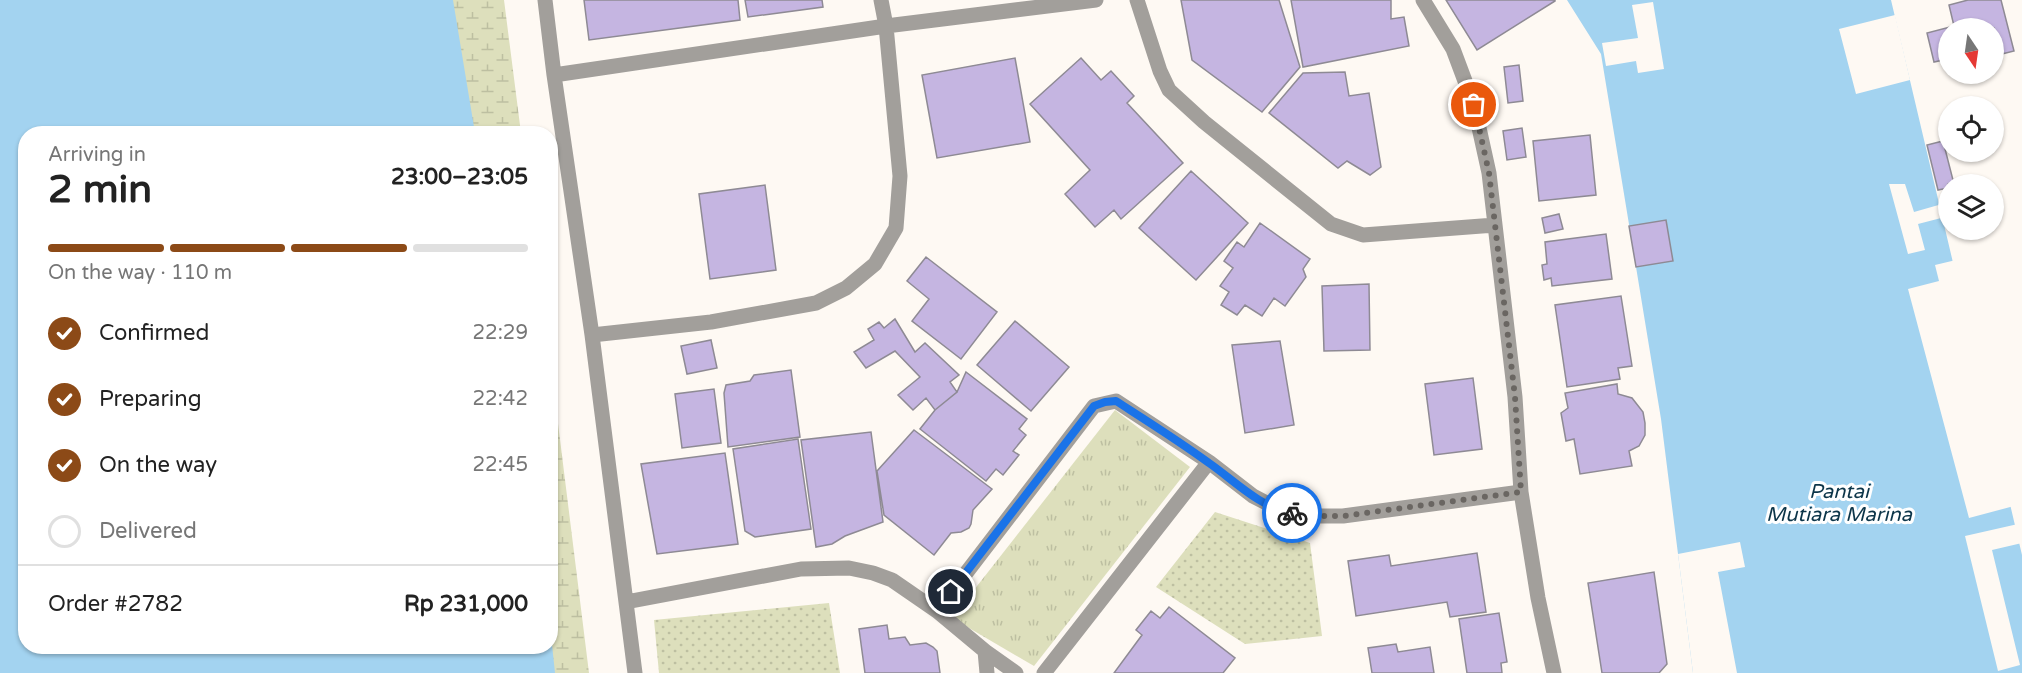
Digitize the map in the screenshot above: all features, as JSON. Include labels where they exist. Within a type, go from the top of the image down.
[{"type":"street","points":[[545,0],[592,335],[635,673]]},
{"type":"street","points":[[592,335],[711,322],[816,303],[846,288],[875,264],[896,228],[900,176],[882,0]]},
{"type":"street","points":[[554,75],[886,26],[1096,0]]},
{"type":"street","points":[[1137,0],[1160,71],[1169,90],[1204,122],[1331,224],[1363,235],[1496,225]]},
{"type":"street","points":[[1423,0],[1453,49],[1474,105],[1489,173],[1515,397],[1521,492],[1538,598],[1554,673]]},
{"type":"street","points":[[937,611],[1094,406],[1105,402],[1116,401],[1209,462],[1268,505],[1282,511],[1313,516],[1343,516],[1521,492]]},
{"type":"street","points":[[1044,673],[1209,462]]},
{"type":"street","points":[[626,602],[801,569],[849,568],[892,580],[937,611],[984,651],[1016,673]]},
{"type":"street","points":[[984,651],[987,673]]},
{"type":"green space","points":[[293,0],[504,0],[520,126],[301,126]]},
{"type":"green space","points":[[1115,410],[1190,467],[1034,666],[952,618]]},
{"type":"green space","points":[[558,423],[589,673],[443,673],[518,654],[558,654]]},
{"type":"green space","points":[[1215,512],[1310,543],[1322,636],[1245,644],[1156,587]]},
{"type":"green space","points":[[829,603],[840,673],[659,673],[654,620]]},
{"type":"water","points":[[0,0],[453,0],[474,126],[18,126],[18,654],[553,654],[555,673],[0,673]]},
{"type":"water","name":"Pantai Mutiara Marina","points":[[1567,0],[1891,0],[1938,199],[1938,240],[1948,240],[2022,555],[2022,673],[1693,673],[1661,419],[1601,54]]},
{"type":"pier","points":[[1653,2],[1664,69],[1638,73],[1636,61],[1606,66],[1602,43],[1638,38],[1632,5]]},
{"type":"pier","points":[[1895,15],[1910,80],[1856,94],[1839,29]]},
{"type":"pier","points":[[1889,184],[1905,184],[1914,212],[1938,205],[1938,219],[1918,224],[1925,250],[1908,254]]},
{"type":"pier","points":[[1956,260],[2014,506],[1969,518],[1908,289],[1939,281],[1935,265]]},
{"type":"pier","points":[[2018,524],[2022,543],[1992,550],[2020,665],[1998,671],[1965,536]]},
{"type":"pier","points":[[1740,542],[1745,567],[1718,572],[1737,673],[1693,673],[1678,554]]},
{"type":"building","points":[[584,0],[738,0],[740,20],[589,40]]},
{"type":"building","points":[[745,0],[822,0],[823,7],[748,17]]},
{"type":"building","points":[[1181,0],[1279,0],[1300,67],[1262,112],[1192,60]]},
{"type":"building","points":[[1291,0],[1391,0],[1391,19],[1404,17],[1409,46],[1303,67]]},
{"type":"building","points":[[1446,0],[1555,0],[1555,1],[1477,50]]},
{"type":"building","points":[[1968,0],[2001,0],[2014,51],[2004,54],[2004,18],[1952,18],[1949,5]]},
{"type":"building","points":[[1938,30],[1938,61],[1934,62],[1927,33]]},
{"type":"building","points":[[1015,58],[1030,142],[937,158],[922,75]]},
{"type":"building","points":[[1081,58],[1101,80],[1111,71],[1134,96],[1127,103],[1183,163],[1121,219],[1114,210],[1095,227],[1065,194],[1090,170],[1030,104]]},
{"type":"building","points":[[1519,65],[1523,101],[1508,103],[1504,67]]},
{"type":"building","points":[[1345,72],[1349,96],[1369,93],[1381,167],[1370,175],[1347,161],[1338,168],[1269,113],[1303,73]]},
{"type":"building","points":[[1522,128],[1526,157],[1507,160],[1503,131]]},
{"type":"building","points":[[1590,135],[1596,195],[1539,201],[1533,141]]},
{"type":"building","points":[[1938,142],[1938,162],[1948,162],[1951,174],[1938,174],[1938,190],[1927,145]]},
{"type":"building","points":[[1191,171],[1248,223],[1196,280],[1139,228]]},
{"type":"building","points":[[765,185],[776,270],[710,279],[699,194]]},
{"type":"building","points":[[1559,214],[1563,229],[1545,233],[1542,218]]},
{"type":"building","points":[[1666,220],[1673,261],[1636,267],[1629,226]]},
{"type":"building","points":[[1260,223],[1310,259],[1303,269],[1306,277],[1285,306],[1274,298],[1262,316],[1245,305],[1237,315],[1221,305],[1229,292],[1220,286],[1233,268],[1224,261],[1237,242],[1244,247]]},
{"type":"building","points":[[1606,234],[1612,279],[1552,286],[1551,278],[1544,280],[1542,265],[1547,264],[1545,242]]},
{"type":"building","points":[[926,257],[997,312],[961,359],[912,321],[929,299],[907,281]]},
{"type":"building","points":[[1369,284],[1370,350],[1324,351],[1322,286]]},
{"type":"building","points":[[1621,296],[1632,366],[1618,368],[1620,379],[1567,387],[1555,305]]},
{"type":"building","points":[[895,319],[915,352],[925,343],[959,375],[950,382],[957,392],[935,410],[926,398],[913,410],[898,395],[920,377],[895,351],[866,368],[854,352],[874,340],[868,329],[879,322],[884,328]]},
{"type":"building","points":[[1015,321],[1069,367],[1031,411],[977,365]]},
{"type":"building","points":[[711,340],[717,368],[687,374],[681,346]]},
{"type":"building","points":[[1280,341],[1294,425],[1245,433],[1232,345]]},
{"type":"building","points":[[791,370],[800,437],[728,447],[724,393],[726,385],[750,381],[754,375]]},
{"type":"building","points":[[966,372],[1027,419],[1019,429],[1026,435],[1013,451],[1019,455],[1003,475],[996,469],[986,481],[920,429],[935,410],[957,392]]},
{"type":"building","points":[[1473,378],[1482,449],[1434,455],[1425,384]]},
{"type":"building","points":[[1617,384],[1618,394],[1632,398],[1643,412],[1645,435],[1639,446],[1629,451],[1632,466],[1580,474],[1574,439],[1566,441],[1561,413],[1568,408],[1565,393]]},
{"type":"building","points":[[714,389],[721,443],[682,448],[675,394]]},
{"type":"building","points":[[914,430],[992,489],[973,510],[969,528],[951,533],[934,555],[884,515],[877,471]]},
{"type":"building","points":[[871,432],[883,522],[845,536],[832,544],[816,547],[801,440]]},
{"type":"building","points":[[798,439],[811,529],[755,537],[745,531],[733,449]]},
{"type":"building","points":[[725,453],[738,544],[657,554],[641,464]]},
{"type":"building","points":[[1477,553],[1486,612],[1450,617],[1447,602],[1356,616],[1348,561],[1389,555],[1391,566]]},
{"type":"building","points":[[1654,572],[1667,664],[1659,673],[1602,673],[1588,583]]},
{"type":"building","points":[[1169,607],[1235,658],[1223,673],[1114,673],[1142,635],[1136,630],[1151,611],[1160,618]]},
{"type":"building","points":[[1499,613],[1507,662],[1501,663],[1502,673],[1467,673],[1459,619]]},
{"type":"building","points":[[887,625],[889,639],[905,637],[910,645],[926,643],[933,647],[937,651],[940,673],[865,673],[859,629]]},
{"type":"building","points":[[1396,644],[1398,652],[1430,647],[1434,673],[1372,673],[1368,648]]},
{"type":"way so far","points":[[1292,513],[1343,516],[1521,492],[1515,397],[1489,173],[1474,105]]},
{"type":"route","points":[[951,592],[1094,406],[1105,402],[1116,401],[1209,462],[1252,496],[1282,511],[1292,513]]}]
